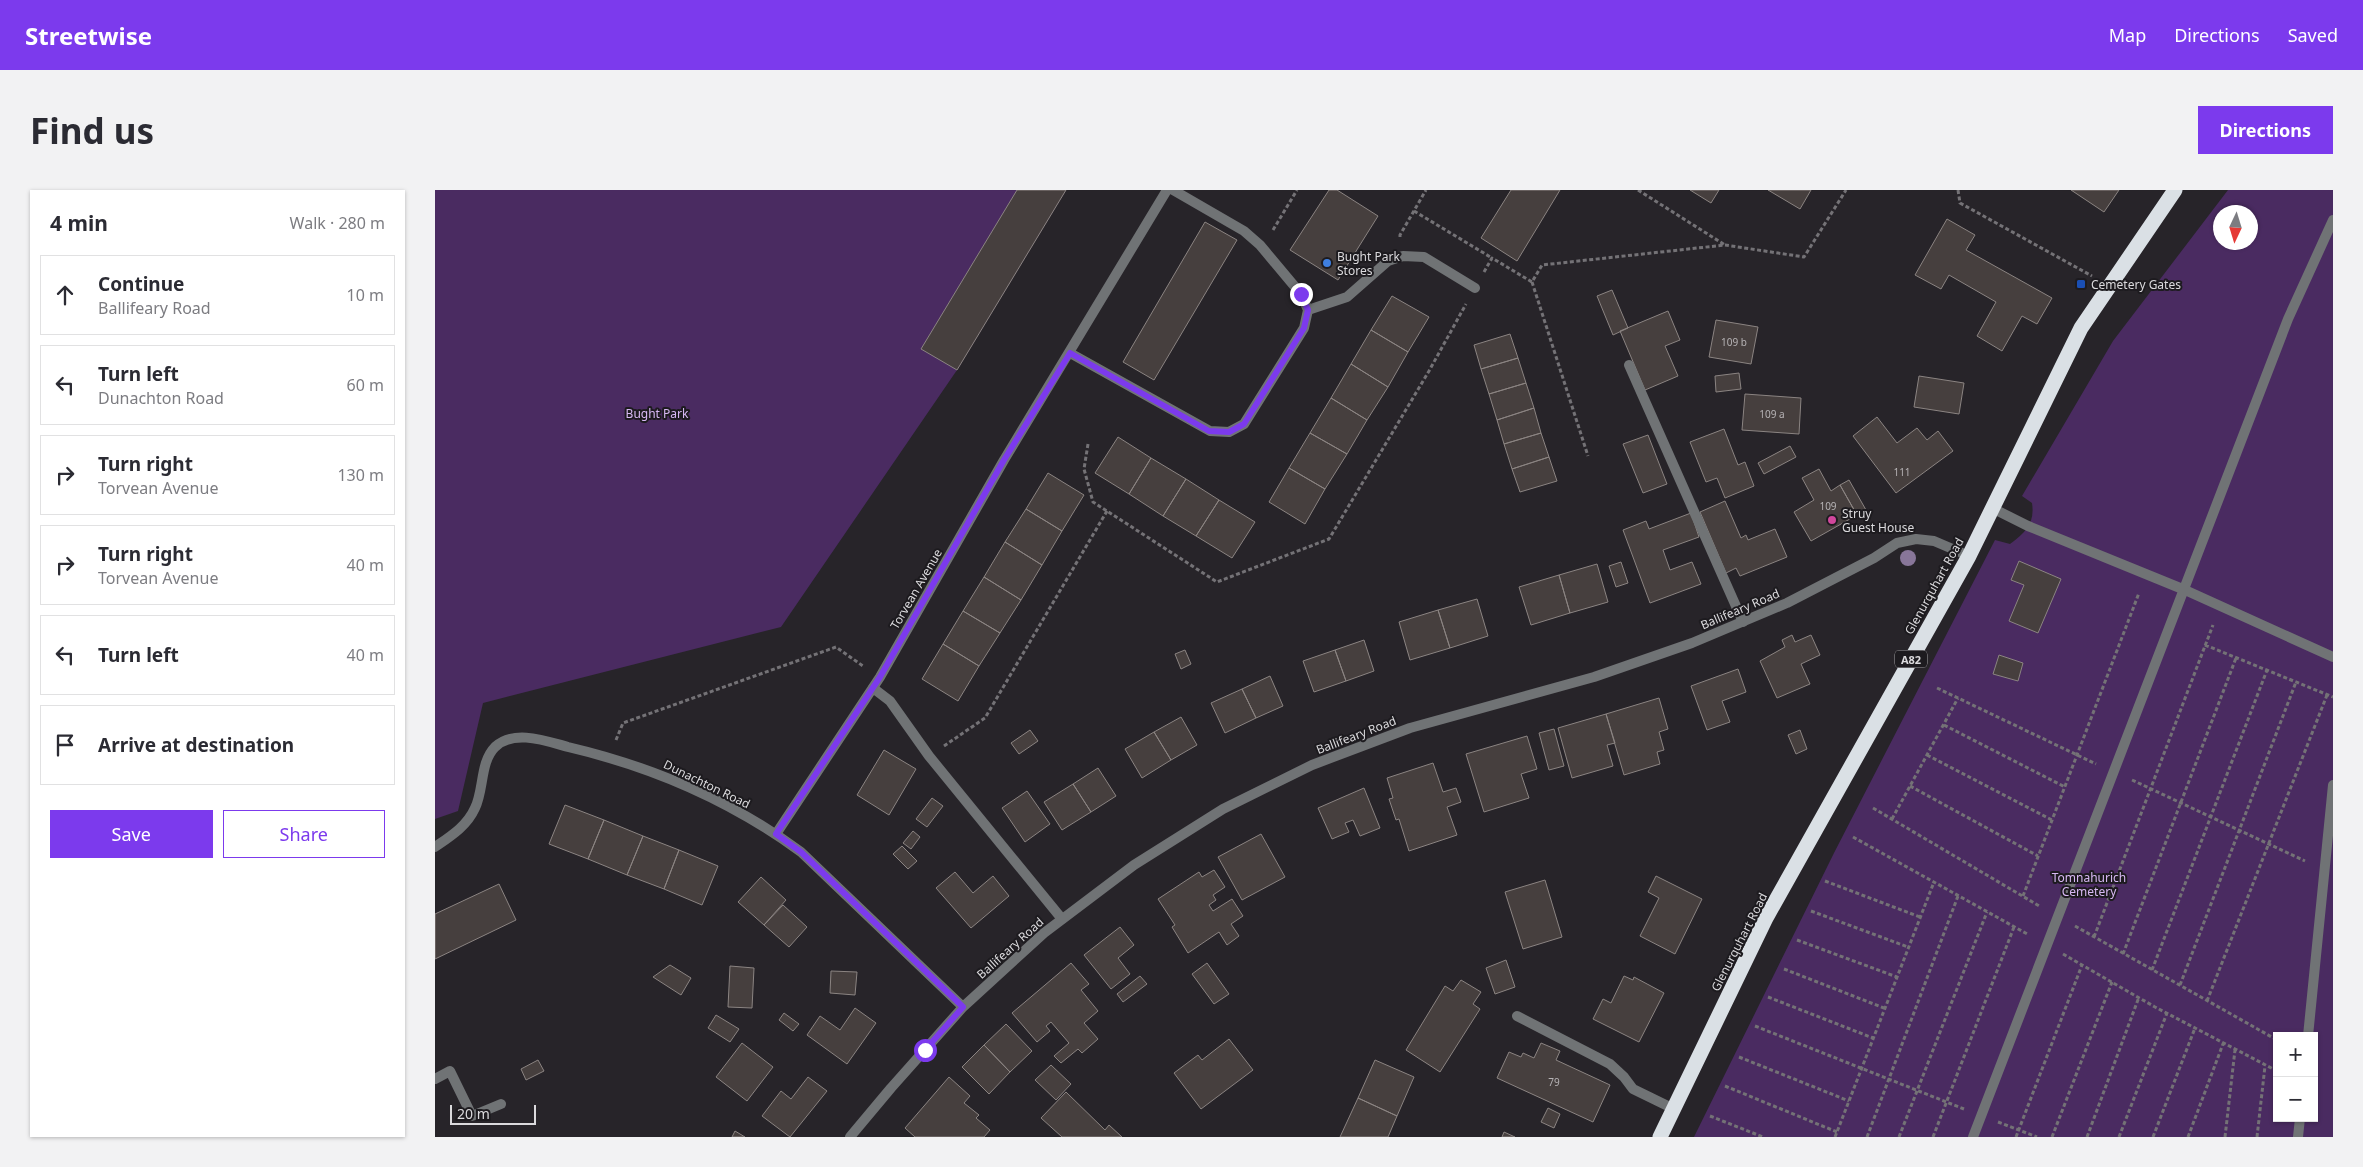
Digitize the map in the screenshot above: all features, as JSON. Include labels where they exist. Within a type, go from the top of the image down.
[{"type":"highway","name":"Glenurquhart Road","points":[[1660,1137],[1766,918],[1969,556],[2081,328],[2175,190]]},
{"type":"street","name":"Torvean Avenue","points":[[776,834],[880,677],[1004,460],[1167,190]]},
{"type":"street","points":[[1070,353],[1209,431],[1229,432],[1244,424],[1304,328],[1308,310],[1301,294],[1263,249],[1244,231],[1173,190]]},
{"type":"street","points":[[1973,1137],[2288,319],[2333,220]]},
{"type":"street","points":[[1308,310],[1347,297],[1388,261],[1403,256],[1424,257],[1475,288]]},
{"type":"street","points":[[1629,365],[1743,622]]},
{"type":"street","points":[[1992,508],[2028,526],[2185,590],[2333,657]]},
{"type":"street","name":"Ballifeary Road","points":[[850,1137],[963,1007],[1044,933],[1134,865],[1223,809],[1312,765],[1410,728],[1594,677],[1743,622],[1795,599],[1874,558],[1897,543],[1916,540],[1933,541],[1969,556]]},
{"type":"street","points":[[873,688],[890,701],[929,756],[1062,919]]},
{"type":"street","name":"Dunachton Road","points":[[435,847],[455,834],[468,820],[476,806],[486,764],[495,747],[508,739],[529,737],[610,758],[671,778],[776,834],[801,852],[963,1007]]},
{"type":"street","points":[[2308,1032],[2333,785]]},
{"type":"street","points":[[1517,1016],[1610,1064],[1625,1077],[1633,1090],[1674,1109]]},
{"type":"street","points":[[435,1079],[450,1072],[471,1116],[501,1104]]},
{"type":"street","points":[[2298,1137],[2300,1122]]},
{"type":"path","points":[[1263,249],[1297,190]]},
{"type":"path","points":[[1400,235],[1425,190]]},
{"type":"path","points":[[1638,190],[1725,245]]},
{"type":"path","points":[[1532,282],[1543,265],[1725,245],[1804,257],[1846,190]]},
{"type":"path","points":[[1958,190],[1960,203],[2110,285]]},
{"type":"path","points":[[1414,210],[1532,282],[1589,456]]},
{"type":"path","points":[[1088,444],[1084,469],[1093,502],[1217,582],[1329,538],[1429,371],[1492,258]]},
{"type":"path","points":[[929,756],[985,718],[1107,511]]},
{"type":"path","points":[[2023,896],[2146,574]]},
{"type":"path","points":[[2094,937],[2220,606]]},
{"type":"path","points":[[2205,645],[2333,697]]},
{"type":"path","points":[[610,758],[623,722],[836,647],[880,677]]},
{"type":"path","points":[[2123,954],[2236,658]]},
{"type":"path","points":[[2152,970],[2267,670]]},
{"type":"path","points":[[2180,985],[2296,682]]},
{"type":"path","points":[[2207,1000],[2327,695]]},
{"type":"path","points":[[1892,819],[1958,698]]},
{"type":"path","points":[[1944,724],[2065,787]]},
{"type":"path","points":[[1927,755],[2052,820]]},
{"type":"path","points":[[1910,786],[2038,856]]},
{"type":"path","points":[[1825,881],[1920,917]]},
{"type":"path","points":[[1835,1137],[1934,882]]},
{"type":"path","points":[[1867,1137],[1958,896]]},
{"type":"path","points":[[1811,910],[1908,947]]},
{"type":"path","points":[[1899,1137],[1987,912]]},
{"type":"path","points":[[1933,1137],[2014,927]]},
{"type":"path","points":[[1797,940],[1897,977]]},
{"type":"path","points":[[2016,1137],[2082,965]]},
{"type":"path","points":[[1784,969],[1885,1008]]},
{"type":"path","points":[[2052,1137],[2112,982]]},
{"type":"path","points":[[1768,997],[1873,1038]]},
{"type":"path","points":[[2087,1137],[2139,997]]},
{"type":"path","points":[[2119,1137],[2167,1013]]},
{"type":"path","points":[[1755,1026],[2037,1137]]},
{"type":"path","points":[[2153,1137],[2195,1028]]},
{"type":"path","points":[[2188,1137],[2223,1044]]},
{"type":"path","points":[[2225,1137],[2235,1050]]},
{"type":"path","points":[[1739,1057],[1849,1101]]},
{"type":"path","points":[[2257,1137],[2265,1066]]},
{"type":"path","points":[[1725,1086],[1837,1132]]},
{"type":"path","points":[[1710,1116],[1763,1137]]},
{"type":"green space","name":"Bught Park","points":[[435,190],[1066,190],[957,370],[781,627],[483,703],[458,811],[435,819]]},
{"type":"green space","name":"Tomnahurich Cemetery","points":[[2228,190],[2333,190],[2333,1137],[1694,1137],[1834,853],[1995,540],[2010,544],[2025,531],[2031,522],[2032,503],[2022,496],[2113,341],[2213,210],[2213,250],[2258,250],[2258,205],[2217,205]]},
{"type":"building","points":[[1017,190],[1066,190],[957,370],[921,349]]},
{"type":"building","points":[[1329,190],[1337,190],[1378,216],[1338,280],[1290,250]]},
{"type":"building","points":[[1511,190],[1560,190],[1517,261],[1481,238]]},
{"type":"building","points":[[1690,190],[1719,190],[1711,203]]},
{"type":"building","points":[[1768,190],[1811,190],[1800,209]]},
{"type":"building","points":[[2071,190],[2119,190],[2104,212]]},
{"type":"building","points":[[1947,219],[1975,235],[1966,250],[2052,298],[2037,324],[2022,316],[2002,351],[1977,336],[1996,302],[1949,275],[1941,289],[1915,275]]},
{"type":"building","points":[[1205,222],[1237,240],[1154,380],[1123,362]]},
{"type":"building","points":[[1612,290],[1628,328],[1613,335],[1597,296]]},
{"type":"building","points":[[1392,296],[1429,317],[1408,352],[1371,330]]},
{"type":"building","points":[[1668,311],[1680,340],[1665,346],[1678,376],[1645,390],[1620,331]]},
{"type":"building","points":[[1716,320],[1758,327],[1751,364],[1709,357]]},
{"type":"building","points":[[1371,330],[1408,352],[1388,387],[1351,364]]},
{"type":"building","points":[[1510,334],[1518,358],[1481,369],[1474,345]]},
{"type":"building","points":[[1518,358],[1526,383],[1489,394],[1481,369]]},
{"type":"building","points":[[1351,364],[1388,387],[1367,420],[1331,398]]},
{"type":"building","points":[[1739,373],[1741,389],[1716,392],[1715,376]]},
{"type":"building","points":[[1919,376],[1964,383],[1959,414],[1914,407]]},
{"type":"building","points":[[1526,383],[1534,408],[1497,420],[1489,394]]},
{"type":"building","points":[[1745,394],[1801,398],[1799,434],[1742,430]]},
{"type":"building","points":[[1331,398],[1367,420],[1347,454],[1310,433]]},
{"type":"building","points":[[1534,408],[1541,433],[1504,444],[1497,420]]},
{"type":"building","points":[[1877,417],[1897,443],[1917,428],[1927,440],[1938,431],[1953,451],[1896,493],[1853,436]]},
{"type":"building","points":[[1724,429],[1738,465],[1745,462],[1754,486],[1725,498],[1717,478],[1706,482],[1690,442]]},
{"type":"building","points":[[1310,433],[1347,454],[1325,489],[1289,468]]},
{"type":"building","points":[[1541,433],[1549,457],[1512,469],[1504,444]]},
{"type":"building","points":[[1648,435],[1667,484],[1643,493],[1623,444]]},
{"type":"building","points":[[1118,437],[1151,458],[1129,494],[1095,473]]},
{"type":"building","points":[[1790,446],[1796,457],[1764,474],[1758,463]]},
{"type":"building","points":[[1549,457],[1557,481],[1520,492],[1512,469]]},
{"type":"building","points":[[1151,458],[1186,479],[1163,516],[1129,494]]},
{"type":"building","points":[[1289,468],[1325,489],[1305,524],[1269,502]]},
{"type":"building","points":[[1819,469],[1831,491],[1840,485],[1857,515],[1811,541],[1794,512],[1814,500],[1802,478]]},
{"type":"building","points":[[1048,473],[1084,495],[1062,531],[1026,509]]},
{"type":"building","points":[[1186,479],[1219,500],[1196,536],[1163,516]]},
{"type":"building","points":[[1849,480],[1866,510],[1857,515],[1840,485]]},
{"type":"building","points":[[1219,500],[1255,522],[1232,558],[1196,536]]},
{"type":"building","points":[[1725,501],[1741,538],[1746,535],[1748,540],[1775,529],[1787,557],[1740,576],[1736,568],[1726,573],[1700,512]]},
{"type":"building","points":[[1026,509],[1062,531],[1042,565],[1005,542]]},
{"type":"building","points":[[1691,513],[1699,537],[1663,550],[1670,570],[1692,562],[1701,584],[1650,603],[1623,530],[1646,521],[1649,529]]},
{"type":"building","points":[[1005,542],[1042,565],[1021,600],[984,577]]},
{"type":"building","points":[[2019,561],[2061,579],[2038,633],[2009,621],[2024,585],[2011,580]]},
{"type":"building","points":[[1621,562],[1628,583],[1616,587],[1609,566]]},
{"type":"building","points":[[1597,564],[1608,602],[1570,613],[1559,575]]},
{"type":"building","points":[[1559,575],[1570,613],[1531,625],[1519,587]]},
{"type":"building","points":[[984,577],[1021,600],[1000,633],[963,611]]},
{"type":"building","points":[[1477,599],[1488,636],[1450,648],[1438,610]]},
{"type":"building","points":[[1438,610],[1450,648],[1410,660],[1399,622]]},
{"type":"building","points":[[963,611],[1000,633],[979,666],[943,644]]},
{"type":"building","points":[[1792,635],[1795,642],[1811,635],[1820,655],[1801,664],[1810,684],[1777,698],[1760,661],[1785,647],[1782,640]]},
{"type":"building","points":[[1364,640],[1374,671],[1346,681],[1335,650]]},
{"type":"building","points":[[943,644],[979,666],[958,701],[922,679]]},
{"type":"building","points":[[1185,650],[1191,664],[1181,669],[1175,654]]},
{"type":"building","points":[[1335,650],[1346,681],[1314,692],[1303,661]]},
{"type":"building","points":[[1999,655],[2023,663],[2018,681],[1993,674]]},
{"type":"building","points":[[1738,669],[1746,692],[1722,701],[1730,722],[1707,730],[1691,686]]},
{"type":"building","points":[[1270,676],[1283,706],[1256,718],[1242,689]]},
{"type":"building","points":[[1242,689],[1256,718],[1225,733],[1211,703]]},
{"type":"building","points":[[1659,698],[1668,729],[1659,732],[1664,750],[1657,752],[1660,764],[1624,775],[1606,714]]},
{"type":"building","points":[[1606,714],[1615,743],[1607,745],[1613,766],[1572,778],[1558,728]]},
{"type":"building","points":[[1181,717],[1197,745],[1171,760],[1154,732]]},
{"type":"building","points":[[1554,729],[1564,766],[1549,770],[1539,733]]},
{"type":"building","points":[[1030,730],[1038,741],[1019,754],[1011,743]]},
{"type":"building","points":[[1800,730],[1807,749],[1796,754],[1788,735]]},
{"type":"building","points":[[1154,732],[1171,760],[1142,778],[1125,749]]},
{"type":"building","points":[[1527,736],[1537,769],[1521,774],[1529,798],[1484,812],[1466,754]]},
{"type":"building","points":[[884,750],[916,769],[889,815],[857,795]]},
{"type":"building","points":[[1433,763],[1443,792],[1456,788],[1461,802],[1447,807],[1457,835],[1409,851],[1399,819],[1396,820],[1389,799],[1393,798],[1387,778]]},
{"type":"building","points":[[1098,768],[1116,796],[1091,812],[1073,784]]},
{"type":"building","points":[[1073,784],[1091,812],[1062,830],[1044,802]]},
{"type":"building","points":[[1364,788],[1380,828],[1360,836],[1353,820],[1345,823],[1349,832],[1332,839],[1318,808]]},
{"type":"building","points":[[1027,791],[1050,824],[1025,842],[1002,808]]},
{"type":"building","points":[[932,798],[943,806],[927,827],[916,819]]},
{"type":"building","points":[[565,805],[604,820],[588,859],[549,844]]},
{"type":"building","points":[[604,820],[643,836],[627,875],[588,859]]},
{"type":"building","points":[[913,831],[920,837],[911,849],[903,843]]},
{"type":"building","points":[[1261,834],[1285,877],[1242,900],[1218,857]]},
{"type":"building","points":[[643,836],[679,850],[664,889],[627,875]]},
{"type":"building","points":[[902,846],[917,861],[908,869],[893,854]]},
{"type":"building","points":[[679,850],[718,866],[702,905],[664,889]]},
{"type":"building","points":[[1214,870],[1225,887],[1213,895],[1216,900],[1209,905],[1213,911],[1232,899],[1243,916],[1231,924],[1239,936],[1227,945],[1219,932],[1188,953],[1172,927],[1175,925],[1158,899],[1199,872],[1202,877]]},
{"type":"building","points":[[955,872],[973,893],[993,876],[1009,896],[971,928],[936,888]]},
{"type":"building","points":[[1656,876],[1702,899],[1675,954],[1640,936],[1659,898],[1648,892]]},
{"type":"building","points":[[761,877],[786,900],[764,925],[738,902]]},
{"type":"building","points":[[1545,880],[1562,937],[1523,949],[1505,892]]},
{"type":"building","points":[[499,884],[516,920],[435,959],[435,914]]},
{"type":"building","points":[[783,905],[807,927],[789,947],[764,925]]},
{"type":"building","points":[[1120,927],[1134,945],[1118,958],[1130,974],[1111,989],[1084,955]]},
{"type":"building","points":[[1506,960],[1515,987],[1495,994],[1486,968]]},
{"type":"building","points":[[1071,963],[1089,984],[1081,990],[1098,1011],[1084,1023],[1098,1039],[1082,1053],[1078,1049],[1061,1063],[1054,1056],[1069,1043],[1051,1022],[1046,1026],[1050,1031],[1037,1042],[1012,1013]]},
{"type":"building","points":[[1207,963],[1229,994],[1214,1004],[1192,974]]},
{"type":"building","points":[[670,965],[691,978],[681,995],[653,977]]},
{"type":"building","points":[[730,966],[754,968],[752,1008],[728,1007]]},
{"type":"building","points":[[831,971],[857,972],[855,995],[830,993]]},
{"type":"building","points":[[1140,976],[1147,984],[1123,1002],[1117,994]]},
{"type":"building","points":[[1624,976],[1633,980],[1634,977],[1664,993],[1639,1042],[1593,1019],[1603,999],[1611,1003]]},
{"type":"building","points":[[1461,980],[1481,992],[1473,1004],[1480,1009],[1440,1072],[1406,1050],[1445,986],[1453,991]]},
{"type":"building","points":[[855,1008],[876,1023],[847,1064],[807,1035],[820,1016],[840,1030]]},
{"type":"building","points":[[784,1013],[799,1024],[793,1031],[779,1020]]},
{"type":"building","points":[[716,1015],[739,1029],[730,1042],[708,1028]]},
{"type":"building","points":[[1006,1024],[1032,1051],[1010,1072],[984,1045]]},
{"type":"building","points":[[1229,1039],[1253,1070],[1201,1109],[1174,1073],[1198,1055],[1202,1060]]},
{"type":"building","points":[[742,1043],[773,1067],[747,1101],[716,1077]]},
{"type":"building","points":[[1541,1043],[1560,1051],[1556,1060],[1610,1085],[1593,1122],[1497,1078],[1509,1052],[1521,1057],[1523,1053],[1534,1058]]},
{"type":"building","points":[[984,1045],[1010,1072],[989,1094],[962,1067]]},
{"type":"building","points":[[538,1060],[544,1071],[526,1080],[521,1069]]},
{"type":"building","points":[[1375,1060],[1414,1077],[1397,1116],[1358,1098]]},
{"type":"building","points":[[1051,1065],[1071,1084],[1056,1100],[1035,1080]]},
{"type":"building","points":[[808,1077],[827,1091],[790,1137],[762,1116],[781,1091],[791,1099]]},
{"type":"building","points":[[949,1077],[970,1096],[964,1103],[979,1115],[976,1118],[990,1130],[984,1137],[915,1137],[905,1128]]},
{"type":"building","points":[[1066,1092],[1105,1130],[1109,1125],[1122,1137],[1062,1137],[1041,1118]]},
{"type":"building","points":[[1358,1098],[1397,1116],[1388,1137],[1340,1137]]},
{"type":"building","points":[[1548,1108],[1560,1114],[1554,1128],[1541,1122]]},
{"type":"building","points":[[735,1131],[745,1137],[732,1137]]},
{"type":"building","points":[[1504,1132],[1515,1137],[1502,1137]]},
{"type":"place","name":"Bught Park Stores","points":[[1327,263]]},
{"type":"place","name":"Cemetery Gates","points":[[2081,284]]},
{"type":"place","name":"Struy Guest House","points":[[1832,520]]},
{"type":"route","points":[[925,1050],[963,1007],[801,852],[776,834],[880,677],[1004,460],[1070,353],[1209,431],[1229,432],[1244,424],[1304,328],[1308,310],[1301,294]]}]
